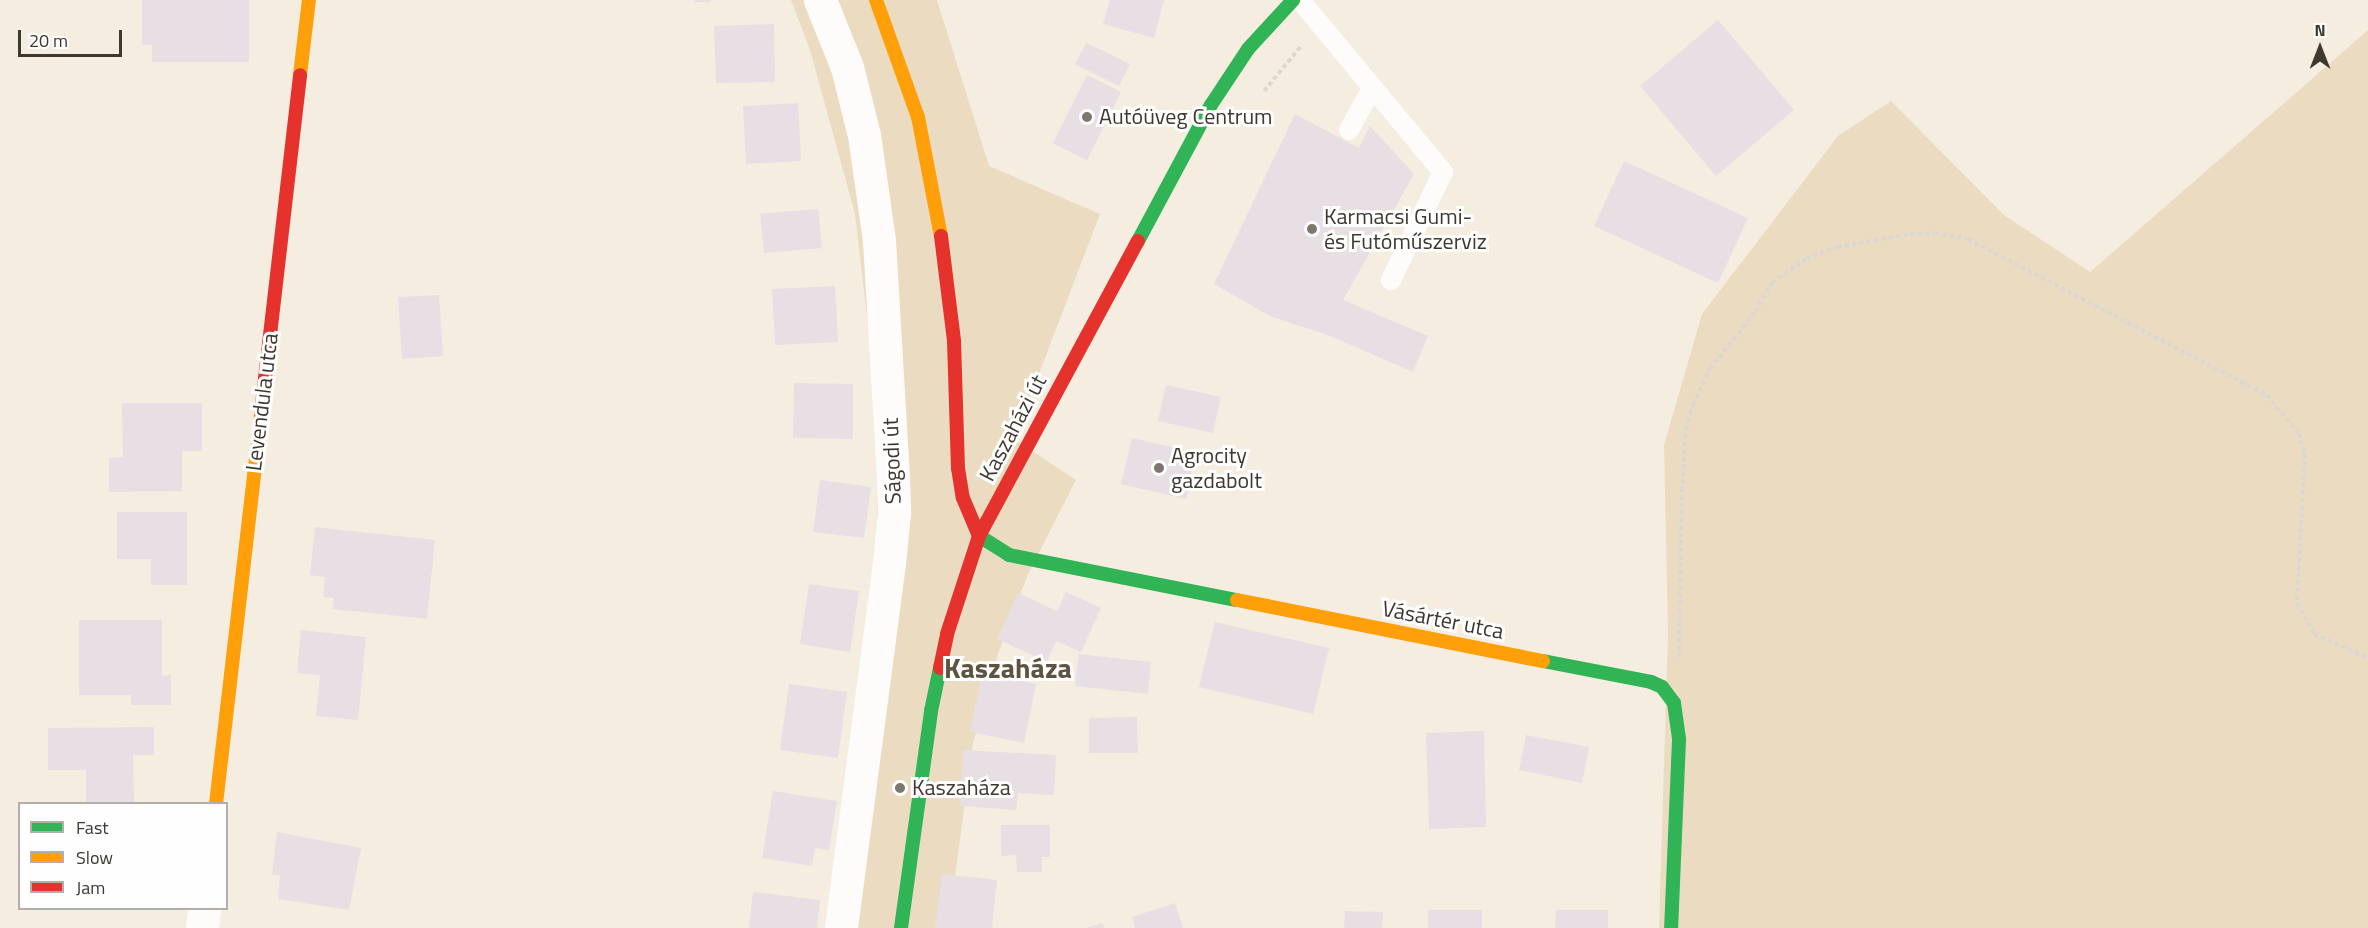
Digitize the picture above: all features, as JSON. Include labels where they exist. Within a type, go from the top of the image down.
[{"type":"street","name":"Levendula utca","points":[[216,802],[309,0]]},
{"type":"street","name":"Ságodi út","points":[[820,0],[847,67],[864,135],[879,241],[894,513],[841,928]]},
{"type":"street","points":[[876,0],[918,117],[946,259],[954,341],[957,468],[963,498],[979,536]]},
{"type":"street","name":"Kaszaházi út","points":[[901,928],[931,711],[945,645],[979,536],[1211,105],[1248,49],[1293,0]]},
{"type":"street","name":"Vásártér utca","points":[[979,536],[1009,555],[1651,682],[1662,687],[1674,703]]},
{"type":"street","points":[[1671,928],[1679,740],[1674,703]]},
{"type":"street","points":[[202,928],[204,910]]},
{"type":"lane","points":[[1300,0],[1443,171],[1391,280]]},
{"type":"lane","points":[[1349,130],[1372,88]]},
{"type":"path","points":[[1264,92],[1320,24]]},
{"type":"path","points":[[1674,703],[1679,675],[1682,491],[1686,429],[1693,405],[1710,369],[1755,312],[1772,284],[1806,259],[1837,247],[1910,234],[1935,233],[1968,239],[2267,395],[2298,434],[2305,453],[2297,603],[2314,634],[2368,658]]},
{"type":"shaded area","points":[[791,0],[937,0],[989,166],[1100,214],[1014,439],[1076,480],[1028,574],[999,651],[973,743],[948,928],[832,928],[874,582],[880,462],[874,376],[855,214],[810,50]]},
{"type":"shaded area","points":[[2368,30],[2368,928],[1659,928],[1668,634],[1664,445],[1702,314],[1838,136],[1891,101],[2004,215],[2090,272]]},
{"type":"building","points":[[142,0],[249,0],[249,62],[152,62],[152,45],[142,45]]},
{"type":"building","points":[[695,0],[711,0],[711,2],[695,2]]},
{"type":"building","points":[[1110,0],[1164,0],[1154,38],[1103,24]]},
{"type":"building","points":[[1718,20],[1794,110],[1716,176],[1640,86]]},
{"type":"building","points":[[774,24],[775,82],[716,83],[714,26]]},
{"type":"building","points":[[1086,43],[1130,64],[1119,86],[1075,64]]},
{"type":"building","name":"Autóüveg Centrum","points":[[1087,75],[1121,92],[1087,160],[1053,143]]},
{"type":"building","points":[[798,103],[801,161],[746,164],[743,106]]},
{"type":"building","name":"Karmacsi Gumi- és Futóműszerviz","points":[[1295,114],[1359,148],[1370,126],[1414,174],[1343,300],[1428,336],[1413,372],[1328,335],[1270,316],[1214,284]]},
{"type":"building","points":[[1624,161],[1748,218],[1718,283],[1594,226]]},
{"type":"building","points":[[818,209],[822,248],[764,253],[760,214]]},
{"type":"building","points":[[835,286],[838,342],[775,345],[772,289]]},
{"type":"building","points":[[439,295],[443,356],[402,359],[398,297]]},
{"type":"building","points":[[794,383],[853,384],[853,439],[793,438]]},
{"type":"building","points":[[1166,385],[1221,397],[1213,433],[1158,421]]},
{"type":"building","points":[[122,403],[202,403],[202,451],[182,451],[182,491],[109,492],[109,458],[123,457]]},
{"type":"building","name":"Agrocity gazdabolt","points":[[1132,438],[1197,453],[1186,499],[1121,484]]},
{"type":"building","points":[[820,480],[871,487],[864,538],[813,532]]},
{"type":"building","points":[[117,512],[187,512],[187,585],[151,585],[151,559],[117,559]]},
{"type":"building","points":[[315,527],[435,540],[427,619],[333,609],[334,598],[323,597],[325,577],[310,575]]},
{"type":"building","points":[[809,584],[859,591],[850,652],[800,644]]},
{"type":"building","points":[[1066,592],[1101,608],[1081,652],[1056,641],[1047,662],[997,639],[1018,593],[1057,611]]},
{"type":"building","points":[[79,620],[162,620],[162,676],[171,675],[171,705],[131,705],[131,695],[79,695]]},
{"type":"building","points":[[1215,622],[1329,648],[1313,714],[1199,687]]},
{"type":"building","points":[[301,630],[366,637],[358,720],[316,716],[320,675],[297,673]]},
{"type":"building","points":[[1079,654],[1151,662],[1148,694],[1075,686]]},
{"type":"building","points":[[982,674],[1036,684],[1024,743],[970,732]]},
{"type":"building","points":[[789,684],[847,692],[838,758],[780,750]]},
{"type":"building","points":[[1137,717],[1138,753],[1089,753],[1089,718]]},
{"type":"building","points":[[154,727],[154,755],[133,755],[134,802],[86,802],[86,770],[48,770],[48,728]]},
{"type":"building","points":[[1484,731],[1486,827],[1429,829],[1426,733]]},
{"type":"building","points":[[1526,735],[1589,747],[1582,783],[1519,770]]},
{"type":"building","points":[[963,750],[1056,755],[1054,795],[1018,793],[1016,810],[960,806]]},
{"type":"building","points":[[773,791],[837,801],[829,850],[815,848],[812,866],[762,858]]},
{"type":"building","points":[[1001,825],[1050,825],[1050,857],[1042,857],[1042,872],[1017,872],[1016,855],[1001,856]]},
{"type":"building","points":[[277,832],[361,848],[349,910],[278,899],[280,875],[272,875]]},
{"type":"building","points":[[942,874],[997,880],[992,928],[935,928]]},
{"type":"building","points":[[753,892],[820,900],[817,928],[749,928]]},
{"type":"building","points":[[1175,903],[1183,928],[1135,928],[1132,917]]},
{"type":"building","points":[[1428,910],[1482,910],[1482,928],[1428,928]]},
{"type":"building","points":[[1556,910],[1608,910],[1608,928],[1555,928]]},
{"type":"building","points":[[1345,911],[1383,912],[1382,928],[1344,928]]},
{"type":"building","points":[[1103,923],[1104,928],[1088,928],[1088,927]]},
{"type":"traffic: fast","points":[[1138,241],[1211,105],[1248,49],[1293,0]]},
{"type":"traffic: fast","points":[[979,536],[1009,555],[1237,600]]},
{"type":"traffic: fast","points":[[1543,661],[1651,682],[1662,687],[1674,703],[1679,740],[1671,928]]},
{"type":"traffic: fast","points":[[901,928],[931,711],[940,668]]},
{"type":"traffic: slow","points":[[300,75],[309,0]]},
{"type":"traffic: slow","points":[[876,0],[918,117],[941,236]]},
{"type":"traffic: slow","points":[[216,802],[261,413]]},
{"type":"traffic: slow","points":[[1237,600],[1543,661]]},
{"type":"traffic: jam","points":[[261,413],[300,75]]},
{"type":"traffic: jam","points":[[941,236],[954,341],[958,468],[963,498],[979,536]]},
{"type":"traffic: jam","points":[[940,668],[947,634],[979,536],[1138,241]]},
{"type":"place","name":"Autóüveg Centrum","points":[[1087,117]]},
{"type":"place","name":"Karmacsi Gumi- és Futóműszerviz","points":[[1312,229]]},
{"type":"place","name":"Agrocity gazdabolt","points":[[1159,468]]},
{"type":"place","name":"Kaszaháza","points":[[900,788]]},
{"type":"district","name":"Kaszaháza","points":[[1008,668]]}]
